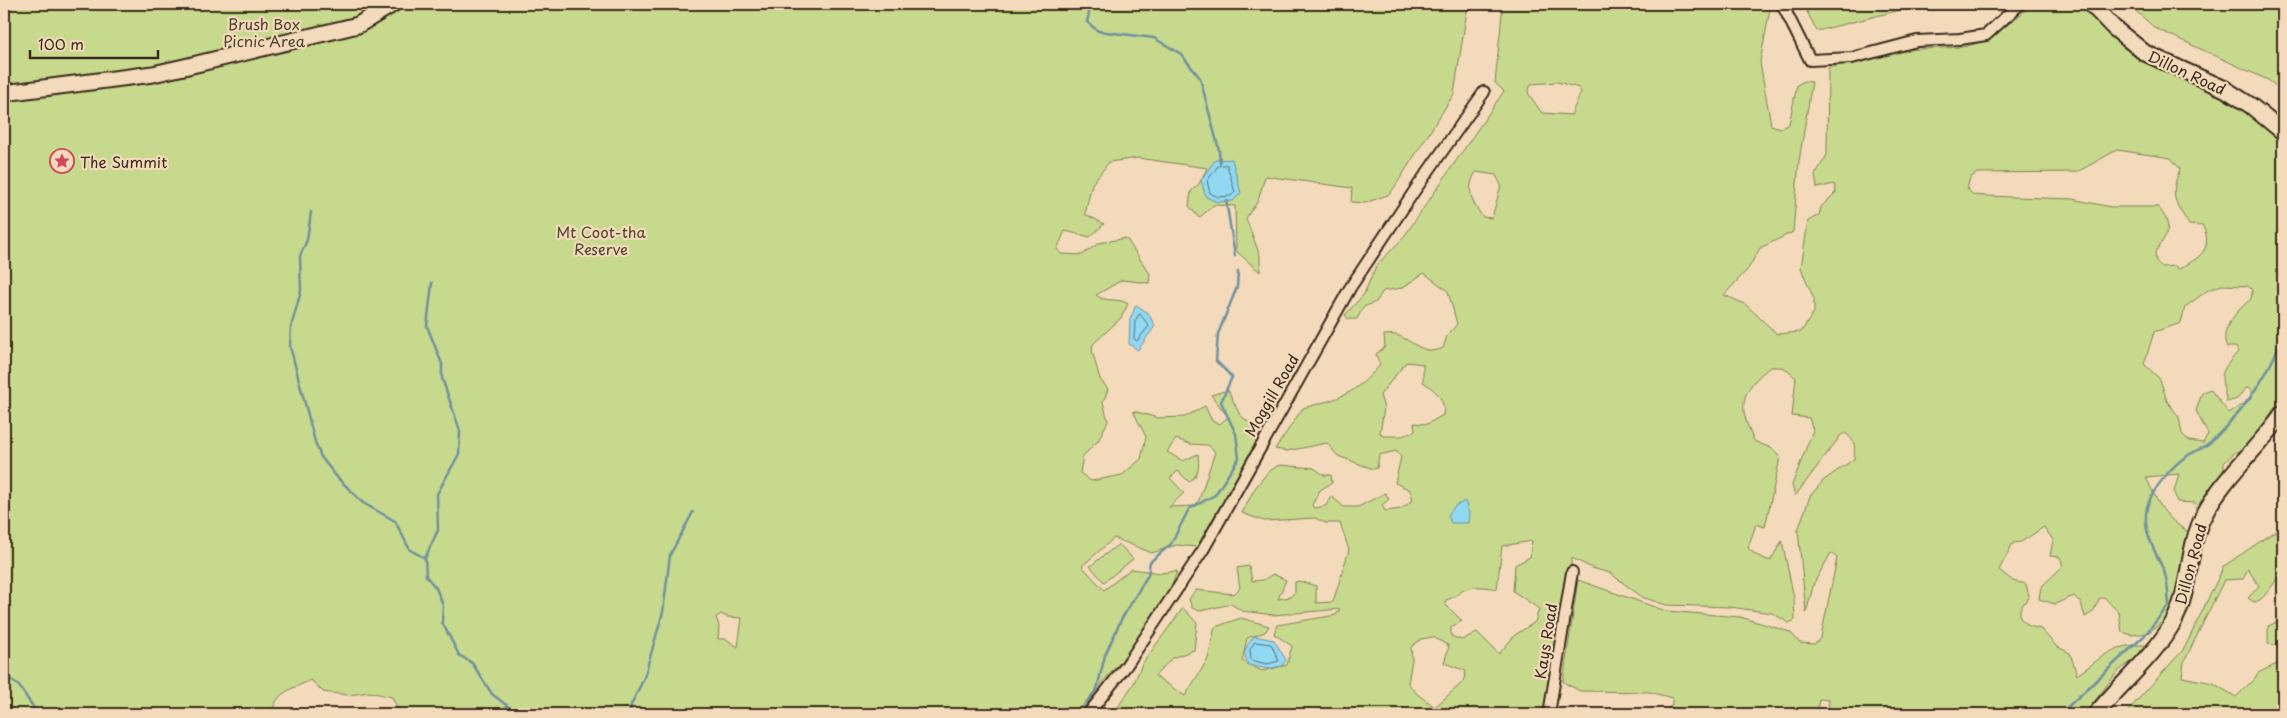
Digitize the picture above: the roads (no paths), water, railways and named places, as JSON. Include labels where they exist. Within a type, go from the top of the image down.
[{"type":"main road","points":[[4,93],[153,74],[184,67],[358,25],[393,4]]},
{"type":"main road","name":"Dillon Road","points":[[2094,5],[2114,28],[2145,54],[2225,89],[2250,105],[2283,132]]},
{"type":"main road","name":"Dillon Road","points":[[2096,714],[2160,642],[2174,620],[2190,567],[2196,535],[2204,515],[2223,486],[2270,433],[2283,413]]},
{"type":"street","points":[[1782,4],[1810,60],[1852,58],[1916,41],[1960,39],[1986,35],[2020,4]]},
{"type":"street","name":"Moggill Road","points":[[1088,714],[1126,666],[1203,550],[1350,288],[1484,92]]},
{"type":"street","name":"Kays Road","points":[[1549,714],[1572,572]]},
{"type":"water","points":[[1232,159],[1241,193],[1233,201],[1217,202],[1206,197],[1201,180],[1215,160]]},
{"type":"water","points":[[1136,305],[1148,313],[1155,326],[1138,350],[1129,344],[1130,320]]},
{"type":"water","points":[[1465,501],[1469,513],[1468,523],[1451,523],[1448,515],[1455,506]]},
{"type":"water","points":[[1254,636],[1274,640],[1286,660],[1282,666],[1267,669],[1248,665],[1245,656],[1246,649]]},
{"type":"waterway","points":[[1091,4],[1087,22],[1098,31],[1154,38],[1181,54],[1200,78],[1219,150],[1220,163]]},
{"type":"waterway","points":[[1226,200],[1235,256]]},
{"type":"waterway","points":[[311,212],[307,240],[300,256],[301,291],[291,327],[290,346],[315,442],[321,457],[336,476],[363,503],[395,521],[410,550],[425,558]]},
{"type":"waterway","points":[[1079,714],[1097,689],[1105,655],[1121,620],[1148,575],[1150,562],[1171,544],[1189,509],[1215,495],[1239,458],[1236,434],[1221,402],[1232,377],[1216,361],[1218,334],[1237,287],[1238,271]]},
{"type":"waterway","points":[[432,283],[427,326],[442,364],[442,378],[460,431],[459,454],[437,494],[438,530],[425,558],[426,576],[436,588],[443,605],[442,622],[459,655],[472,663],[492,694],[518,714]]},
{"type":"waterway","points":[[2060,714],[2144,636],[2169,605],[2164,571],[2151,544],[2147,530],[2147,506],[2155,490],[2167,474],[2187,456],[2210,442],[2245,404],[2272,362],[2283,332]]},
{"type":"waterway","points":[[629,714],[631,705],[644,678],[663,612],[670,555],[693,512]]},
{"type":"waterway","points":[[4,674],[19,686],[38,714]]},
{"type":"place","name":"The Summit","points":[[62,161]]},
{"type":"park label","name":"Brush Box Picnic Area","points":[[264,32]]},
{"type":"park label","name":"Mt Coot-tha Reserve","points":[[601,240]]}]
